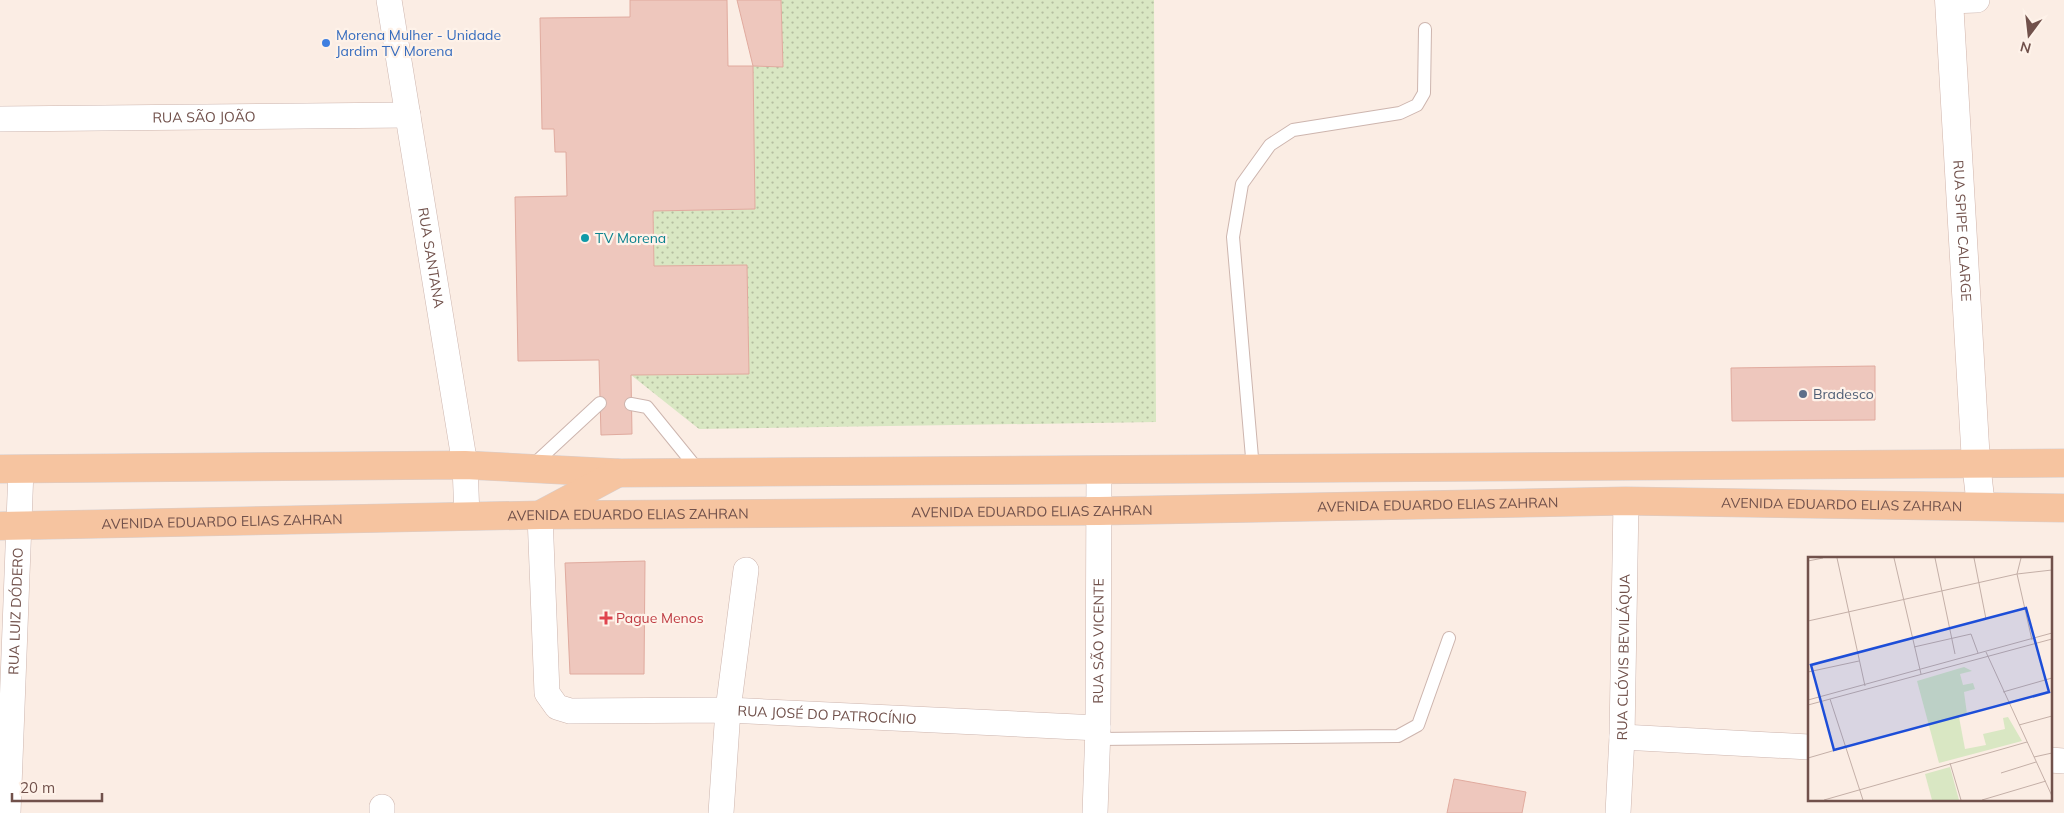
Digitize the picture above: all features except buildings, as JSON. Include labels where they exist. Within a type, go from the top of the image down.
[{"type":"main road","name":"RUA SPIPE CALARGE","points":[[1949,0],[1976,463],[1981,506]]},
{"type":"main road","points":[[11,469],[465,465],[619,473],[1099,468],[1253,469],[2064,463]]},
{"type":"main road","points":[[540,515],[619,473]]},
{"type":"main road","name":"AVENIDA EDUARDO ELIAS ZAHRAN","points":[[9,526],[540,515],[1099,511],[1626,501],[2064,508]]},
{"type":"street","name":"RUA SANTANA","points":[[389,0],[465,465],[468,517]]},
{"type":"street","points":[[1949,0],[1977,0]]},
{"type":"street","name":"RUA SÃO JOÃO","points":[[0,119],[408,115]]},
{"type":"street","name":"RUA SÃO VICENTE","points":[[1095,813],[1098,733],[1099,468]]},
{"type":"street","name":"RUA LUIZ DÓDERO","points":[[8,813],[9,526],[11,469]]},
{"type":"street","name":"RUA CLÓVIS BEVILÁQUA","points":[[1618,813],[1622,737],[1626,501]]},
{"type":"street","name":"RUA JOSÉ DO PATROCÍNIO","points":[[540,515],[547,693],[557,707],[570,711],[728,710],[1098,733]]},
{"type":"street","points":[[721,813],[728,710],[746,570]]},
{"type":"street","points":[[1622,737],[1808,747]]},
{"type":"lane","points":[[1253,469],[1233,237],[1242,184],[1270,146],[1293,130],[1400,113],[1417,105],[1424,93],[1425,29]]},
{"type":"lane","points":[[529,468],[600,403]]},
{"type":"lane","points":[[631,404],[647,407],[699,472]]},
{"type":"lane","points":[[1098,733],[1398,736],[1418,725],[1449,638]]},
{"type":"green space","points":[[781,0],[1154,0],[1156,422],[699,429],[631,375],[749,373],[747,266],[654,266],[653,211],[755,209],[753,66],[783,67]]},
{"type":"place","name":"Morena Mulher - Unidade Jardim TV Morena","points":[[326,43]]},
{"type":"place","name":"TV Morena","points":[[585,238]]},
{"type":"place","name":"Bradesco","points":[[1803,394]]},
{"type":"place","name":"Pague Menos","points":[[606,618]]}]
